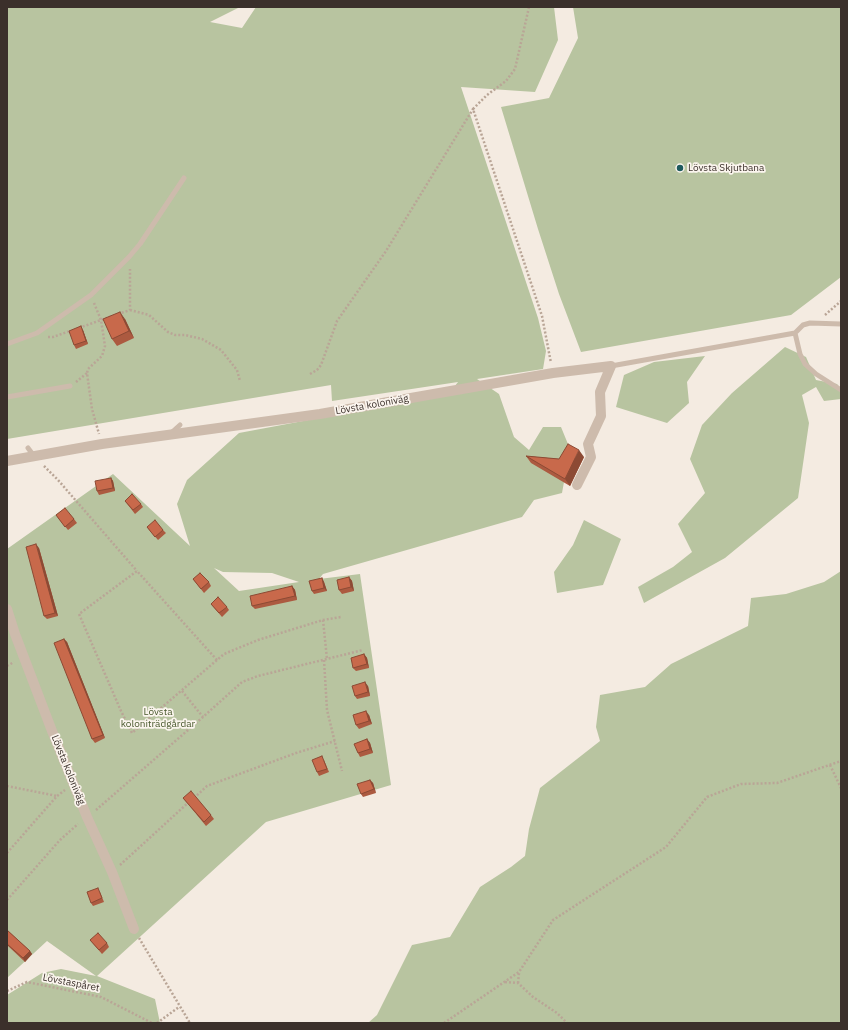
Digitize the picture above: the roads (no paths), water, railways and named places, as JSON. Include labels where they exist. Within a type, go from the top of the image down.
[{"type":"street","name":"Lövsta koloniväg","points":[[7,461],[31,452],[102,444],[320,414],[553,373],[611,366]]},
{"type":"street","points":[[577,485],[591,457],[588,444],[601,416],[600,392],[611,366]]},
{"type":"street","name":"Lövsta koloniväg","points":[[7,608],[14,634],[87,817],[112,872],[134,929]]},
{"type":"lane","points":[[7,344],[37,333],[91,295],[130,257],[184,178]]},
{"type":"lane","points":[[611,366],[795,333],[803,325],[810,323],[841,324]]},
{"type":"lane","points":[[795,333],[800,354],[805,364],[816,374],[841,390]]},
{"type":"lane","points":[[7,397],[70,386]]},
{"type":"lane","points":[[169,435],[180,425]]},
{"type":"place","name":"Lövsta Skjutbana","points":[[680,168]]},
{"type":"park label","name":"Lövsta koloniträdgårdar","points":[[158,718]]}]
